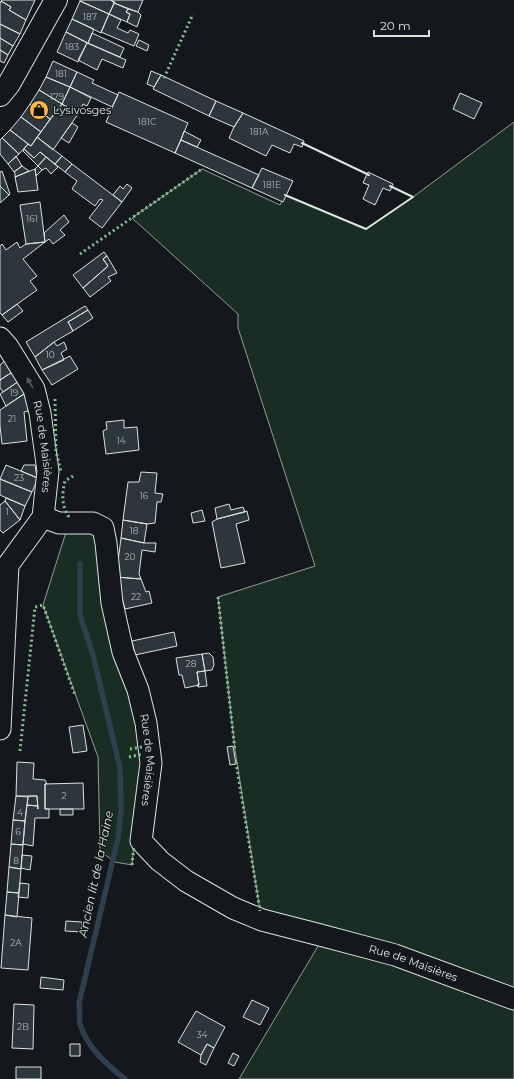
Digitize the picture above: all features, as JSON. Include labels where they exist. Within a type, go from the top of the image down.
[{"type":"main road","points":[[0,95],[9,84],[56,0]]},
{"type":"street","name":"Rue de Maisières","points":[[0,338],[8,347],[34,390],[40,413],[48,471],[43,518],[67,524],[94,523],[103,528],[112,603],[123,652],[138,690],[146,723],[151,763],[141,841],[160,860],[186,881],[233,908],[262,920],[395,955],[514,999]]},
{"type":"street","points":[[0,729],[4,566],[43,518]]},
{"type":"green space","points":[[514,122],[514,1079],[239,1079],[324,936],[261,917],[235,750],[218,597],[315,566],[238,328],[238,314],[132,218],[202,169],[280,205],[285,195],[366,229],[413,197]]},
{"type":"green space","points":[[93,523],[146,723],[132,865],[115,862],[100,851],[98,757],[43,605],[66,532]]},
{"type":"building","points":[[35,0],[26,20],[9,10],[11,7],[1,1]]},
{"type":"building","points":[[80,0],[110,0],[115,2],[109,14]]},
{"type":"building","points":[[111,0],[143,0],[138,12],[114,3]]},
{"type":"building","points":[[1,1],[11,7],[9,10],[26,20],[20,34],[0,24]]},
{"type":"building","points":[[80,1],[109,14],[101,33],[72,19]]},
{"type":"building","points":[[114,3],[128,9],[126,12],[130,14],[127,22],[109,14]]},
{"type":"building","points":[[128,9],[138,12],[141,15],[137,27],[127,22],[130,14],[126,12]]},
{"type":"building","points":[[109,14],[121,20],[117,28],[128,33],[130,30],[139,34],[134,46],[101,32]]},
{"type":"building","points":[[72,19],[94,29],[88,43],[66,32]]},
{"type":"building","points":[[0,24],[20,34],[13,46],[0,38]]},
{"type":"building","points":[[66,32],[87,43],[78,62],[57,52]]},
{"type":"building","points":[[92,33],[124,48],[120,57],[88,43]]},
{"type":"building","points":[[0,38],[13,46],[8,55],[0,50]]},
{"type":"building","points":[[139,40],[149,45],[147,51],[136,46]]},
{"type":"building","points":[[87,43],[126,60],[123,68],[102,59],[97,70],[78,60]]},
{"type":"building","points":[[0,50],[8,55],[4,63],[0,61]]},
{"type":"building","points":[[53,61],[77,72],[70,87],[46,77]]},
{"type":"building","points":[[151,71],[161,75],[154,87],[147,84]]},
{"type":"building","points":[[77,72],[94,80],[92,83],[118,95],[112,107],[70,87]]},
{"type":"building","points":[[161,75],[216,101],[209,116],[153,89]]},
{"type":"building","points":[[46,77],[70,87],[62,104],[39,90]]},
{"type":"building","points":[[70,87],[91,98],[87,106],[83,104],[78,114],[62,104]]},
{"type":"building","points":[[39,90],[62,104],[50,119],[30,104]]},
{"type":"building","points":[[119,92],[188,123],[175,153],[106,122]]},
{"type":"building","points":[[460,93],[482,103],[474,119],[453,109]]},
{"type":"building","points":[[216,101],[243,113],[234,127],[209,116]]},
{"type":"building","points":[[30,104],[50,119],[41,132],[21,117]]},
{"type":"building","points":[[62,104],[78,114],[53,150],[37,137]]},
{"type":"building","points":[[243,113],[304,141],[302,147],[294,144],[290,153],[272,145],[266,156],[229,138]]},
{"type":"building","points":[[21,117],[41,132],[31,146],[10,130]]},
{"type":"building","points":[[72,123],[78,127],[69,143],[61,138]]},
{"type":"building","points":[[10,130],[28,144],[19,154],[2,138]]},
{"type":"building","points":[[184,131],[201,140],[197,147],[181,140]]},
{"type":"building","points":[[37,137],[62,156],[55,164],[40,152],[34,158],[24,149],[28,144],[31,146]]},
{"type":"building","points":[[2,138],[19,154],[8,164],[0,154],[0,140]]},
{"type":"building","points":[[181,140],[259,175],[252,188],[175,153]]},
{"type":"building","points":[[24,149],[34,158],[40,152],[46,157],[38,166],[23,151]]},
{"type":"building","points":[[16,156],[22,166],[14,172],[8,164]]},
{"type":"building","points":[[62,156],[72,164],[65,172],[55,164]]},
{"type":"building","points":[[46,157],[58,167],[51,174],[46,168],[42,170],[38,166]]},
{"type":"building","points":[[72,164],[122,202],[102,228],[89,218],[103,200],[100,199],[95,206],[72,189],[77,181],[65,172]]},
{"type":"building","points":[[22,166],[29,171],[15,177],[14,172]]},
{"type":"building","points":[[38,166],[42,170],[36,176],[35,169]]},
{"type":"building","points":[[262,168],[293,181],[283,202],[252,188]]},
{"type":"building","points":[[35,169],[38,190],[18,192],[15,177]]},
{"type":"building","points":[[2,171],[10,194],[9,195],[0,186],[0,172]]},
{"type":"building","points":[[368,172],[393,184],[390,191],[383,188],[375,205],[363,199],[369,185],[363,183]]},
{"type":"building","points":[[127,184],[132,188],[122,202],[113,195],[120,186],[123,189]]},
{"type":"building","points":[[0,186],[9,195],[0,203]]},
{"type":"building","points":[[40,202],[45,242],[26,244],[20,205]]},
{"type":"building","points":[[64,215],[69,222],[60,230],[65,235],[53,244],[49,239],[45,242],[44,233]]},
{"type":"building","points":[[17,242],[20,248],[26,244],[45,242],[23,259],[37,276],[30,281],[37,290],[2,315],[0,313],[0,246],[2,244],[6,250]]},
{"type":"building","points":[[104,252],[107,256],[103,259],[108,266],[83,288],[73,275]]},
{"type":"building","points":[[107,256],[117,273],[108,277],[111,281],[90,297],[83,288],[108,266],[103,259]]},
{"type":"building","points":[[17,304],[23,311],[8,322],[2,315]]},
{"type":"building","points":[[85,306],[88,310],[68,322],[73,331],[54,342],[35,357],[26,342]]},
{"type":"building","points":[[88,310],[93,318],[73,331],[68,322]]},
{"type":"building","points":[[54,342],[57,346],[64,342],[67,349],[61,353],[64,360],[42,370],[35,357]]},
{"type":"building","points":[[10,356],[17,369],[0,380],[0,365]]},
{"type":"building","points":[[70,356],[78,369],[52,385],[42,370]]},
{"type":"building","points":[[17,369],[22,379],[3,392],[0,388],[0,380]]},
{"type":"building","points":[[22,379],[27,392],[6,406],[0,394]]},
{"type":"building","points":[[27,392],[28,411],[24,412],[27,441],[2,444],[0,410]]},
{"type":"building","points":[[124,420],[124,428],[137,427],[139,450],[106,454],[103,431],[107,429],[106,422]]},
{"type":"building","points":[[6,465],[38,478],[32,492],[0,479]]},
{"type":"building","points":[[24,465],[35,465],[37,478],[21,471]]},
{"type":"building","points":[[141,472],[157,473],[155,493],[163,494],[161,502],[157,502],[155,523],[147,524],[123,520],[128,482],[139,482]]},
{"type":"building","points":[[0,479],[32,492],[25,506],[0,495]]},
{"type":"building","points":[[6,498],[25,506],[20,520],[5,501]]},
{"type":"building","points":[[5,501],[20,520],[3,533],[0,530],[0,505]]},
{"type":"building","points":[[229,504],[231,510],[243,507],[245,512],[217,519],[215,508]]},
{"type":"building","points":[[202,510],[205,521],[193,523],[191,513]]},
{"type":"building","points":[[247,511],[249,520],[236,524],[245,563],[221,568],[212,522],[217,519]]},
{"type":"building","points":[[123,520],[147,524],[144,543],[121,538]]},
{"type":"building","points":[[121,538],[144,543],[156,543],[155,552],[142,550],[139,574],[141,579],[116,577]]},
{"type":"building","points":[[116,577],[141,579],[146,592],[149,591],[152,603],[125,609]]},
{"type":"building","points":[[174,632],[177,646],[135,655],[132,641]]},
{"type":"building","points":[[209,653],[213,657],[214,665],[212,670],[205,671],[202,654]]},
{"type":"building","points":[[202,654],[205,671],[197,672],[199,685],[185,688],[182,675],[179,675],[176,658]]},
{"type":"building","points":[[205,671],[207,686],[198,687],[197,672]]},
{"type":"building","points":[[83,725],[87,751],[73,753],[69,727]]},
{"type":"building","points":[[233,746],[236,764],[230,765],[227,747]]},
{"type":"building","points":[[17,762],[34,763],[33,779],[45,780],[47,784],[45,784],[45,809],[49,809],[49,818],[35,818],[33,846],[23,844],[27,805],[37,806],[38,809],[37,796],[16,796]]},
{"type":"building","points":[[83,783],[84,809],[45,809],[45,784]]},
{"type":"building","points":[[16,796],[28,797],[25,821],[13,820]]},
{"type":"building","points":[[37,796],[38,809],[37,806],[27,805],[28,797]]},
{"type":"building","points":[[60,809],[73,809],[73,815],[60,815]]},
{"type":"building","points":[[13,820],[25,821],[23,845],[11,844]]},
{"type":"building","points":[[11,844],[23,845],[21,869],[9,867]]},
{"type":"building","points":[[22,855],[32,856],[30,870],[21,868]]},
{"type":"building","points":[[9,867],[21,869],[19,893],[7,892]]},
{"type":"building","points":[[20,883],[29,884],[28,898],[18,897]]},
{"type":"building","points":[[7,892],[19,893],[17,917],[5,915]]},
{"type":"building","points":[[5,915],[32,918],[28,970],[1,968]]},
{"type":"building","points":[[66,921],[82,922],[81,932],[65,931]]},
{"type":"building","points":[[41,977],[64,980],[63,990],[40,988]]},
{"type":"building","points":[[252,1000],[269,1008],[260,1025],[243,1017]]},
{"type":"building","points":[[14,1004],[34,1005],[33,1049],[12,1048]]},
{"type":"building","points":[[196,1011],[225,1027],[214,1048],[207,1044],[201,1055],[178,1042]]},
{"type":"building","points":[[70,1044],[80,1044],[80,1056],[70,1056]]},
{"type":"building","points":[[207,1044],[214,1048],[206,1065],[200,1062],[201,1055]]},
{"type":"building","points":[[233,1053],[239,1056],[234,1066],[228,1063]]},
{"type":"building","points":[[16,1067],[41,1067],[41,1079],[16,1079]]},
{"type":"waterway","name":"Ancien lit de la Haine","points":[[80,564],[80,615],[93,655],[120,768],[121,810],[118,838],[79,1003],[80,1024],[87,1040],[98,1055],[125,1079]]},
{"type":"hedge","points":[[164,78],[193,14]]},
{"type":"hedge","points":[[80,254],[202,169]]},
{"type":"hedge","points":[[55,399],[56,451],[61,472]]},
{"type":"hedge","points":[[69,517],[63,504],[63,490],[65,481],[73,476]]},
{"type":"hedge","points":[[218,597],[235,751]]},
{"type":"hedge","points":[[20,751],[35,607],[43,605],[75,695]]},
{"type":"hedge","points":[[130,749],[142,747]]},
{"type":"hedge","points":[[129,757],[143,754]]},
{"type":"hedge","points":[[236,762],[260,911]]},
{"type":"hedge","points":[[132,865],[134,845]]},
{"type":"wall","points":[[302,143],[369,175]]},
{"type":"wall","points":[[285,195],[366,229],[413,197],[390,186]]},
{"type":"place","name":"Lysivosges","points":[[39,110]]}]
